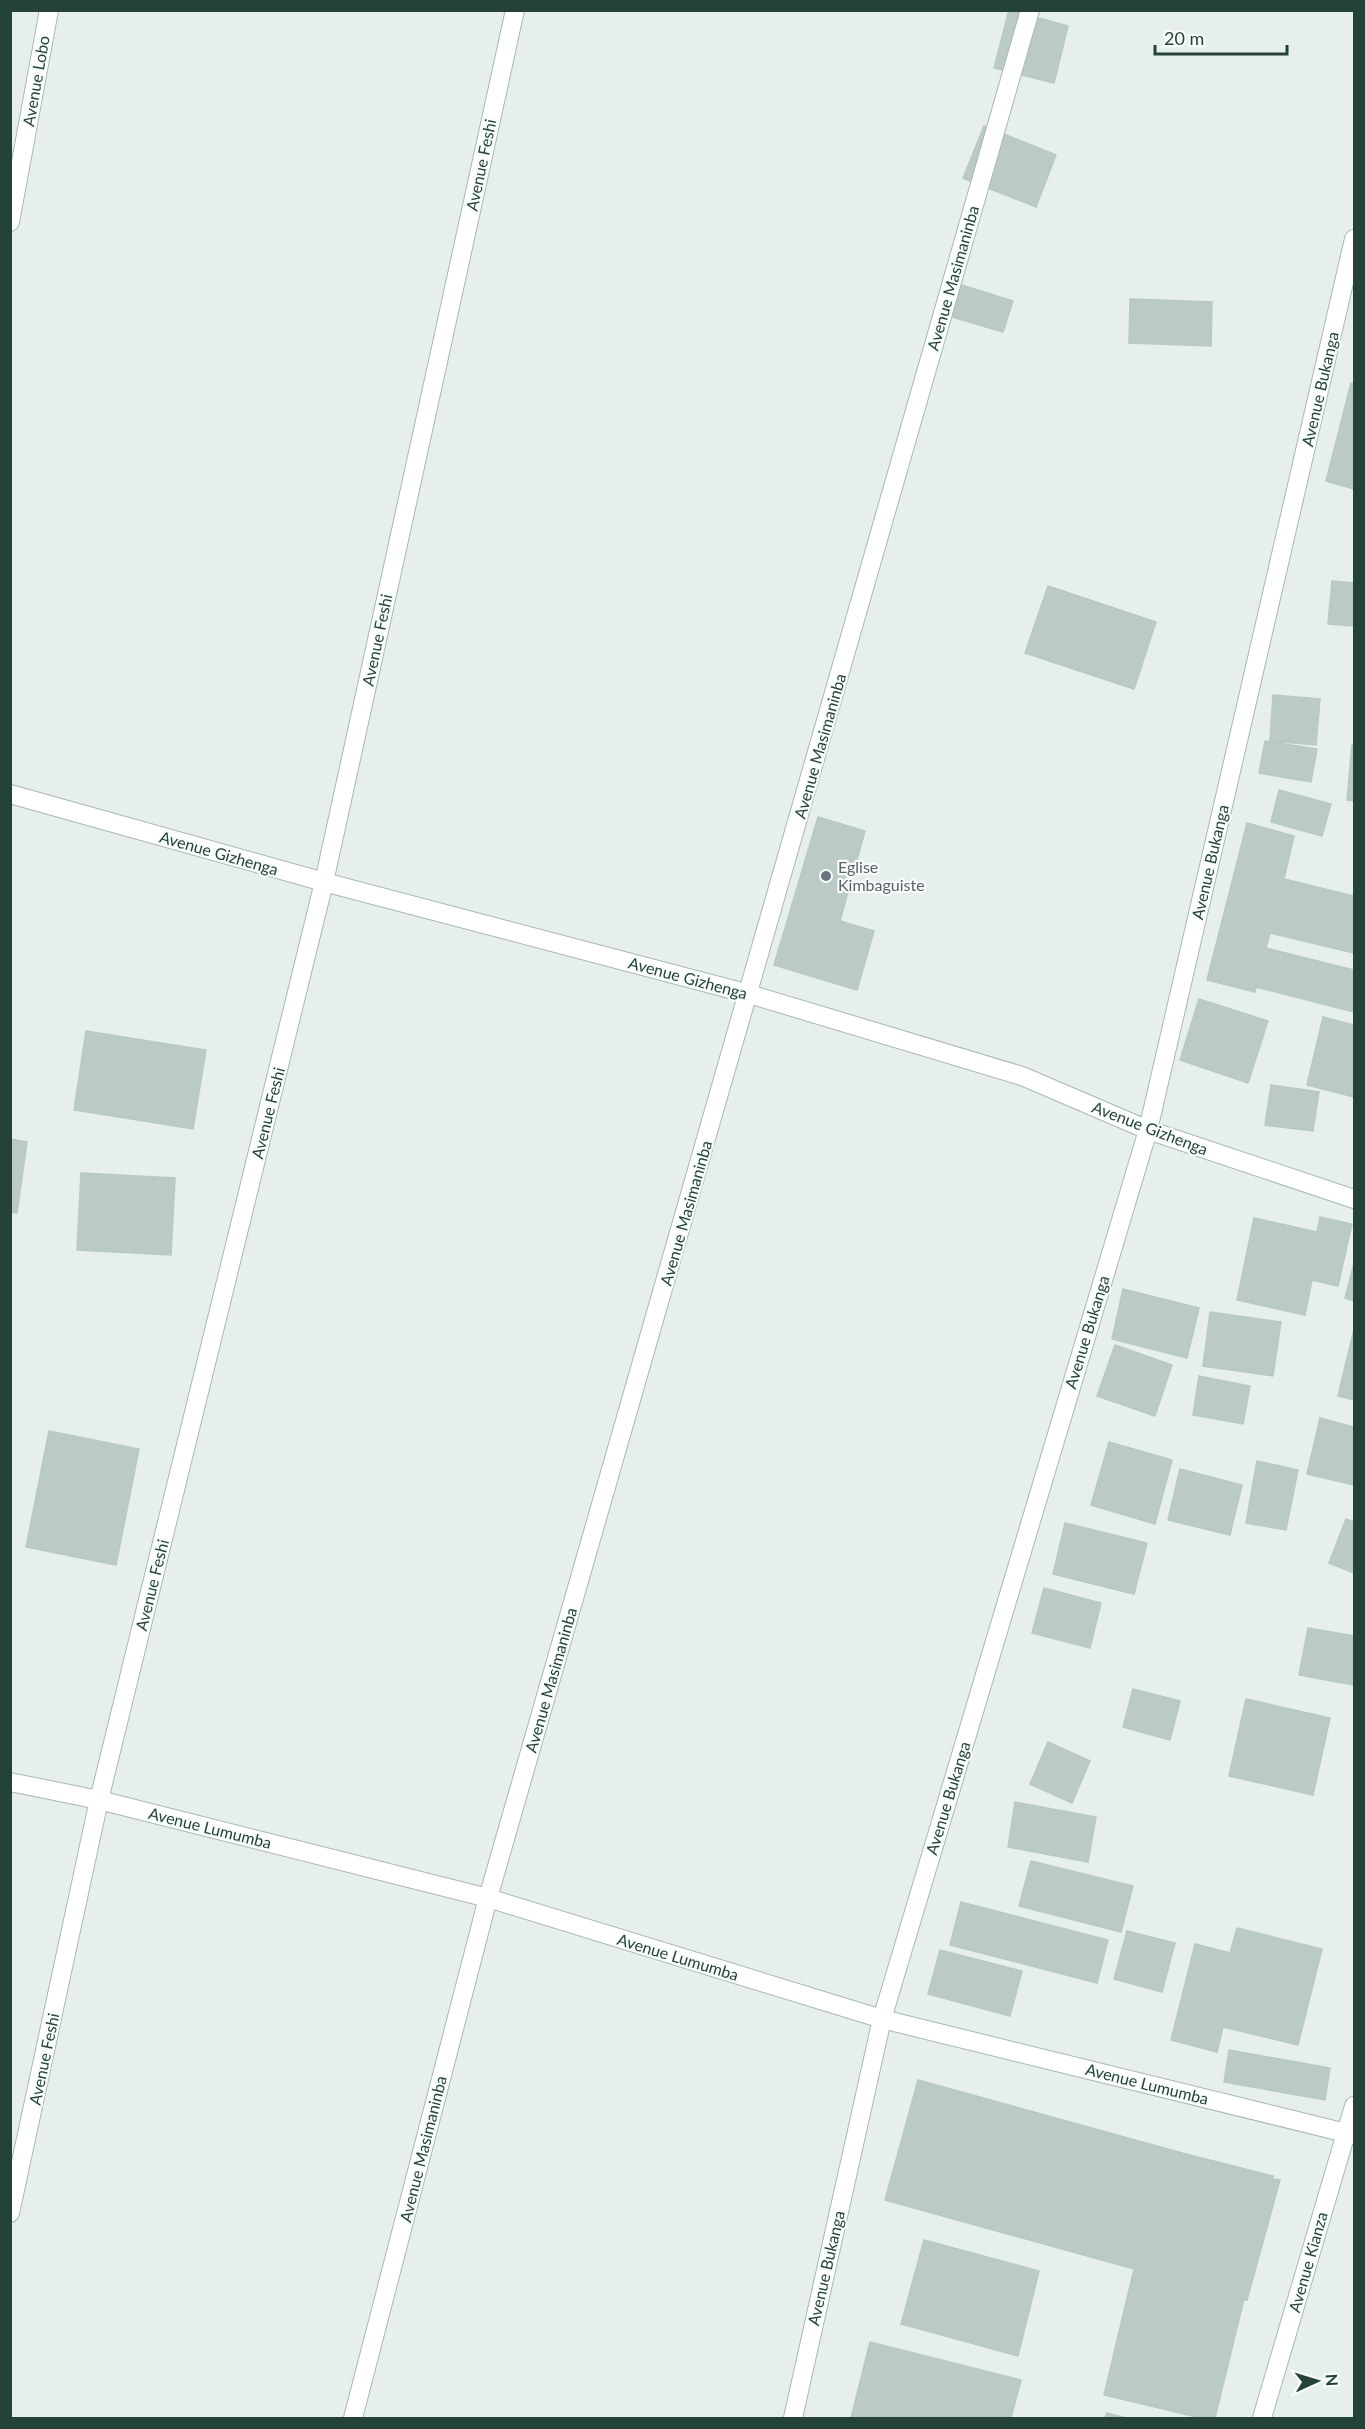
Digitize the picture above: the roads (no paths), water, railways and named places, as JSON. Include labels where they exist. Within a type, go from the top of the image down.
[{"type":"street","name":"Avenue Lobo","points":[[10,222],[49,10]]},
{"type":"street","name":"Avenue Feshi","points":[[10,2213],[99,1800],[324,882],[515,10]]},
{"type":"street","name":"Avenue Masimaninba","points":[[354,2418],[488,1898],[1030,10]]},
{"type":"street","name":"Avenue Bukanga","points":[[793,2418],[882,2019],[1148,1130],[1354,239]]},
{"type":"street","name":"Avenue Gizhenga","points":[[10,794],[324,882],[749,994],[1022,1076],[1148,1130],[1354,1199]]},
{"type":"street","name":"Avenue Lumumba","points":[[10,1782],[99,1800],[488,1898],[882,2019],[1350,2133]]},
{"type":"street","name":"Avenue Kianza","points":[[1262,2418],[1350,2133],[1354,2106]]},
{"type":"place","name":"Eglise Kimbaguiste","points":[[826,876]]}]
